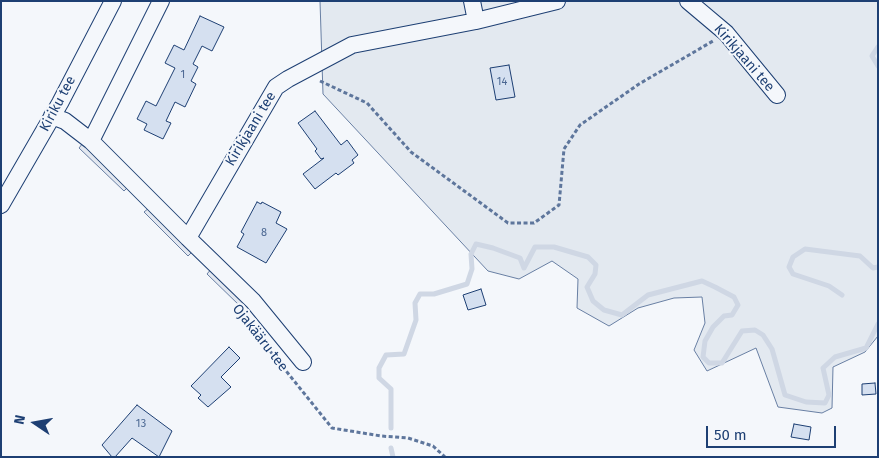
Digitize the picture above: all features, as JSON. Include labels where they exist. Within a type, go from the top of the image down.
[{"type":"street","name":"Kiriku tee","points":[[1,205],[52,116],[113,1]]},
{"type":"street","points":[[91,141],[161,1]]},
{"type":"street","points":[[472,1],[476,21]]},
{"type":"street","name":"Kirikjaani tee","points":[[188,238],[276,88],[288,79],[352,45],[476,21],[557,1]]},
{"type":"street","name":"Kirikjaani tee","points":[[688,1],[726,33],[777,95]]},
{"type":"street","points":[[52,116],[65,121],[91,141],[188,238]]},
{"type":"street","name":"Ojakääru tee","points":[[188,238],[253,301],[303,362]]},
{"type":"path","points":[[315,78],[367,103],[411,152],[508,223],[534,223],[559,205],[564,149],[580,125],[639,84],[726,33]]},
{"type":"path","name":"Ojakääru tee","points":[[259,337],[332,428],[381,436],[408,438],[433,446],[445,457]]},
{"type":"shaded area","points":[[320,1],[878,1],[878,336],[865,352],[833,367],[832,408],[822,413],[778,407],[756,348],[707,371],[694,350],[705,323],[702,297],[674,298],[638,308],[609,326],[577,308],[578,279],[552,261],[519,279],[488,271],[323,94]]},
{"type":"shaded area","points":[[83,143],[128,187],[124,191],[79,148]]},
{"type":"shaded area","points":[[149,208],[193,251],[188,256],[144,212]]},
{"type":"shaded area","points":[[212,268],[245,300],[240,306],[207,274]]},
{"type":"building","points":[[200,16],[224,27],[212,51],[202,46],[193,64],[198,67],[191,81],[196,84],[185,107],[175,102],[166,121],[171,123],[163,139],[144,130],[147,124],[137,119],[146,101],[156,106],[175,68],[165,63],[174,45],[184,50]]},
{"type":"building","points":[[509,65],[515,97],[496,100],[490,68]]},
{"type":"building","points":[[315,111],[341,145],[347,140],[358,155],[352,160],[354,163],[338,175],[336,173],[315,189],[303,174],[324,158],[321,159],[315,151],[317,149],[298,123]]},
{"type":"building","points":[[257,202],[261,204],[262,202],[281,212],[276,223],[287,229],[266,263],[237,247],[244,234],[241,232]]},
{"type":"building","points":[[481,289],[486,305],[468,310],[463,295]]},
{"type":"building","points":[[229,347],[240,358],[221,377],[231,387],[208,407],[198,398],[201,395],[191,386]]},
{"type":"building","points":[[875,383],[876,394],[862,395],[862,384]]},
{"type":"building","points":[[137,405],[172,431],[159,457],[132,438],[115,457],[112,457],[102,445]]},
{"type":"building","points":[[794,424],[811,427],[809,440],[791,437]]},
{"type":"waterway","points":[[878,47],[872,56],[878,66]]},
{"type":"waterway","points":[[391,428],[391,389],[379,378],[379,368],[386,355],[404,354],[416,320],[415,303],[420,294],[434,294],[467,284],[472,269],[471,254],[476,244],[520,258],[524,268],[535,247],[554,247],[588,257],[596,265],[595,274],[587,287],[593,301],[604,310],[622,315],[648,295],[702,281],[715,287],[734,297],[738,305],[732,315],[724,316],[713,327],[705,341],[703,357],[709,363],[722,363],[742,331],[755,330],[763,335],[772,349],[785,395],[806,402],[825,403],[829,395],[823,368],[835,357],[866,348],[878,324]]},
{"type":"waterway","points":[[842,295],[829,286],[793,274],[789,267],[793,257],[805,249],[860,256],[873,268],[878,267]]},
{"type":"waterway","points":[[391,448],[393,457]]}]
